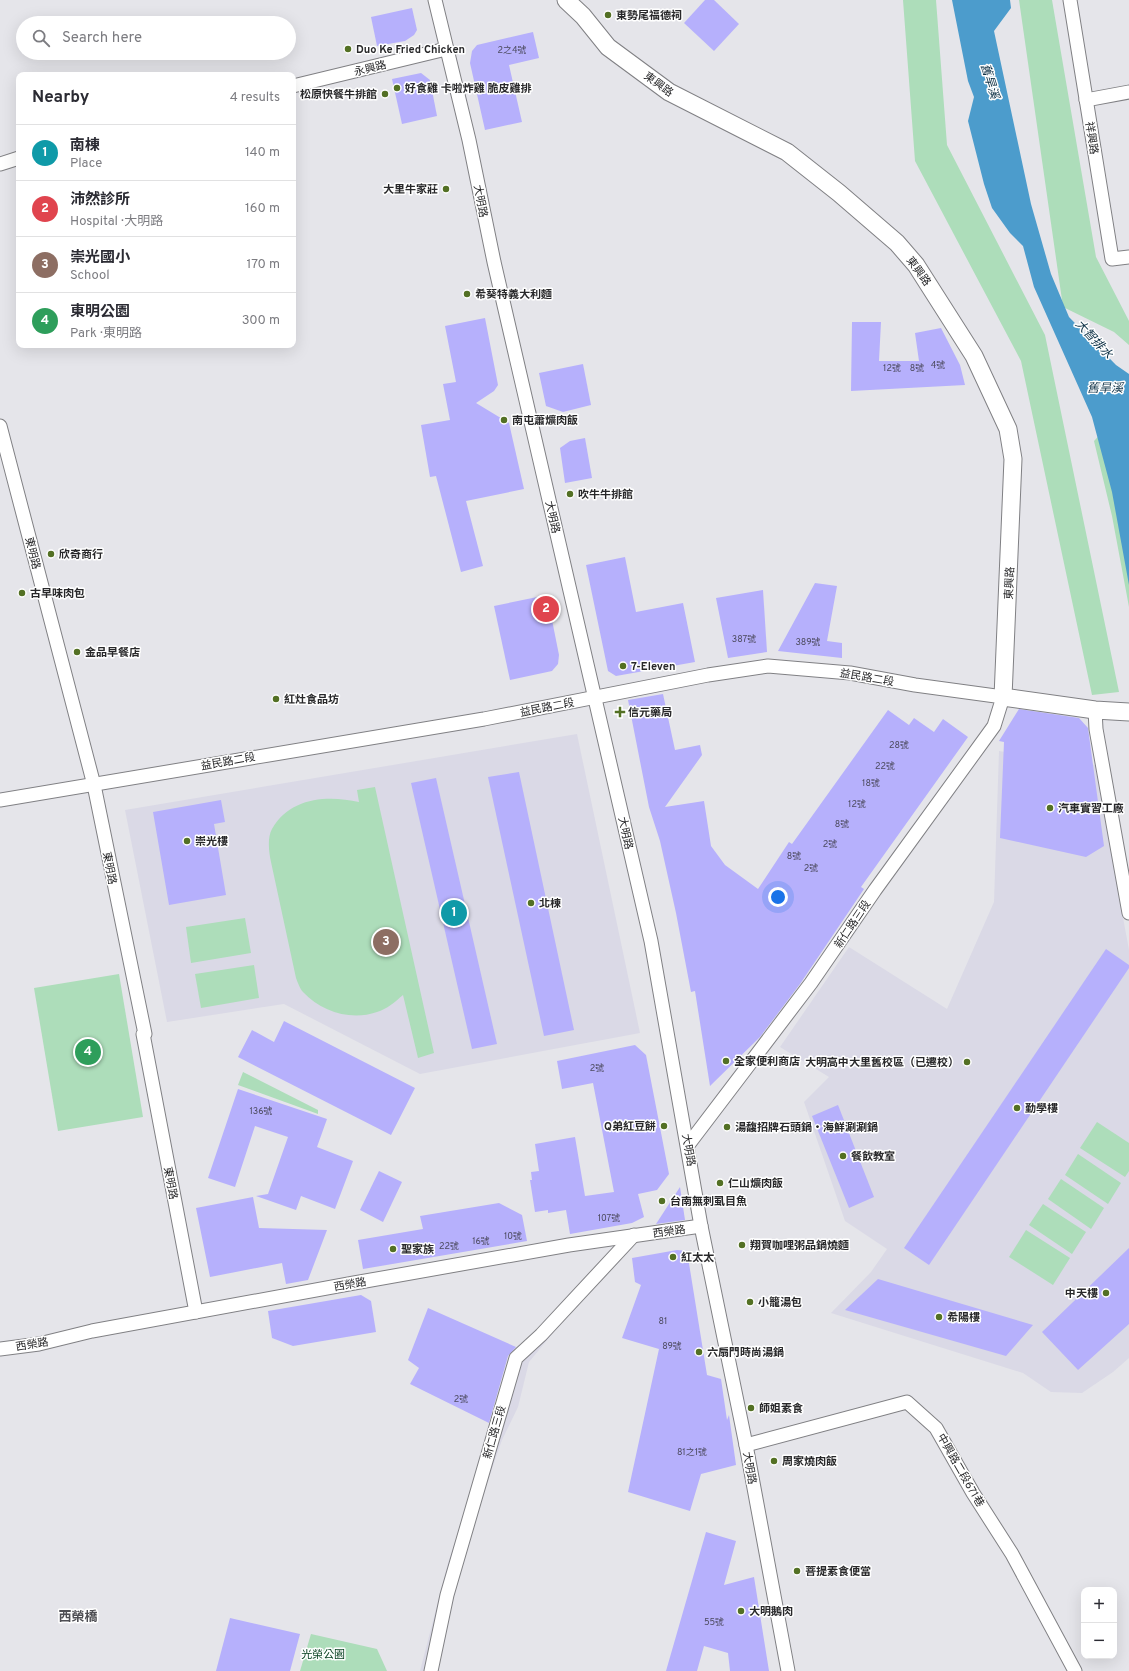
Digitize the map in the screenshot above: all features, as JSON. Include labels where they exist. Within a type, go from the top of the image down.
[{"type":"street","name":"大明路","points":[[435,0],[469,140],[494,262],[651,941],[701,1226],[746,1445],[788,1671]]},
{"type":"street","name":"東興路","points":[[566,0],[583,16],[608,47],[669,92],[787,152],[839,193],[897,243],[916,265],[947,312],[984,374],[1008,429],[1013,459],[1003,696]]},
{"type":"street","name":"祥興路","points":[[1070,0],[1112,259],[1129,257]]},
{"type":"street","name":"永興路","points":[[296,85],[446,49]]},
{"type":"street","points":[[1086,100],[1129,92]]},
{"type":"street","points":[[0,164],[16,159]]},
{"type":"street","name":"東明路","points":[[0,426],[94,785],[145,1034],[143,1034],[159,1122],[196,1312]]},
{"type":"street","name":"益民路二段","points":[[0,800],[484,719],[708,675],[768,666],[850,673],[914,685],[1003,696],[1095,710],[1129,712]]},
{"type":"street","name":"新仁路三段","points":[[688,1145],[811,983],[875,890],[994,726],[1003,696]]},
{"type":"street","points":[[1095,710],[1096,729],[1115,855],[1129,913]]},
{"type":"street","name":"西榮路","points":[[0,1349],[39,1344],[92,1331],[354,1283],[634,1235],[701,1226]]},
{"type":"street","name":"新仁路三段","points":[[431,1671],[447,1595],[516,1358],[541,1335],[634,1235]]},
{"type":"street","name":"中興路二段671巷","points":[[746,1445],[907,1402],[936,1428],[973,1493],[1012,1554],[1075,1671]]},
{"type":"shaded area","points":[[577,734],[640,1033],[420,1074],[284,1004],[167,1022],[125,810]]},
{"type":"shaded area","name":"大明高中大里舊校區（已遷校）","points":[[999,751],[1095,765],[1129,950],[1129,1358],[1113,1372],[1082,1393],[1051,1392],[1023,1373],[831,1313],[871,1272],[887,1249],[845,1221],[804,1102],[829,1077],[780,1047],[849,947],[947,1009],[994,902]]},
{"type":"shaded area","points":[[590,1288],[529,1362],[518,1407],[502,1440],[470,1533],[433,1671],[420,1671],[448,1563],[504,1398],[523,1349]]},
{"type":"green space","points":[[903,0],[936,0],[947,145],[1045,335],[1119,692],[1092,695],[1021,361],[915,161]]},
{"type":"green space","points":[[1019,0],[1052,0],[1096,257],[1129,321],[1129,345],[1114,332],[1063,307]]},
{"type":"green space","points":[[1129,404],[1129,607],[1112,516],[1094,441]]},
{"type":"green space","points":[[375,787],[434,1053],[418,1058],[403,995],[381,1011],[367,1015],[347,1015],[337,1013],[319,1005],[302,991],[296,978],[270,854],[270,833],[280,818],[289,810],[311,801],[323,799],[359,802],[357,790]]},
{"type":"green space","points":[[245,918],[251,953],[191,963],[186,927]]},
{"type":"green space","points":[[254,965],[259,998],[201,1008],[195,974]]},
{"type":"green space","points":[[119,974],[143,1117],[58,1131],[34,988]]},
{"type":"green space","points":[[243,1072],[318,1110],[318,1114],[238,1085]]},
{"type":"green space","points":[[1097,1122],[1129,1143],[1129,1171],[1125,1177],[1080,1148]]},
{"type":"green space","points":[[1078,1154],[1121,1183],[1108,1204],[1065,1175]]},
{"type":"green space","points":[[1061,1179],[1104,1208],[1091,1229],[1048,1199]]},
{"type":"green space","points":[[1043,1204],[1086,1232],[1072,1254],[1029,1225]]},
{"type":"green space","points":[[1026,1230],[1070,1258],[1053,1285],[1009,1257]]},
{"type":"green space","name":"光榮公園","points":[[311,1634],[377,1649],[387,1671],[300,1671]]},
{"type":"water","name":"舊旱溪","points":[[952,0],[1010,0],[1011,8],[994,31],[1031,204],[1051,274],[1069,317],[1116,365],[1129,374],[1129,585],[1112,492],[1092,417],[1034,287],[1023,246],[1010,233],[992,208],[984,184],[968,121],[974,97],[968,81]]},
{"type":"building","points":[[705,0],[714,0],[739,24],[714,51],[684,23]]},
{"type":"building","points":[[412,8],[417,30],[414,35],[405,41],[377,46],[371,17]]},
{"type":"building","points":[[533,32],[539,58],[509,65],[522,122],[485,130],[470,63],[472,51],[477,45]]},
{"type":"building","points":[[421,73],[430,80],[437,116],[402,124],[392,79]]},
{"type":"building","points":[[485,318],[498,385],[494,391],[476,403],[509,423],[524,489],[466,501],[483,566],[461,572],[436,476],[430,477],[421,425],[450,420],[443,384],[456,382],[445,326]]},
{"type":"building","points":[[852,322],[881,322],[879,361],[919,361],[915,333],[941,328],[960,365],[965,385],[851,391]]},
{"type":"building","points":[[583,364],[591,405],[563,412],[546,406],[539,373]]},
{"type":"building","points":[[585,438],[592,478],[565,483],[560,448],[570,441]]},
{"type":"building","points":[[625,557],[636,612],[683,603],[695,662],[616,676],[608,671],[586,565]]},
{"type":"building","points":[[815,583],[837,586],[827,641],[842,643],[842,658],[778,651]]},
{"type":"building","points":[[763,590],[767,652],[728,658],[716,598]]},
{"type":"building","points":[[547,595],[559,655],[558,664],[552,671],[510,680],[494,606]]},
{"type":"building","points":[[663,694],[675,750],[700,745],[702,755],[665,807],[704,801],[711,846],[725,865],[758,889],[789,842],[792,844],[888,710],[909,725],[914,718],[934,732],[943,719],[968,737],[861,887],[864,889],[800,984],[760,1037],[710,1086],[695,991],[691,992],[660,841],[649,807],[628,700]]},
{"type":"building","name":"汽車實習工廠","points":[[1019,709],[1079,718],[1088,728],[1104,846],[1086,857],[1000,838],[1004,742],[999,741]]},
{"type":"building","name":"北棟","points":[[519,772],[574,1030],[544,1036],[488,777]]},
{"type":"building","points":[[436,778],[497,1044],[472,1049],[411,783]]},
{"type":"building","name":"崇光樓","points":[[221,800],[225,822],[214,824],[226,895],[169,905],[153,812]]},
{"type":"building","name":"勤學樓","points":[[1106,949],[1129,965],[1129,968],[929,1265],[904,1248]]},
{"type":"building","points":[[284,1021],[415,1088],[391,1135],[238,1057],[252,1030],[274,1042]]},
{"type":"building","points":[[635,1045],[646,1055],[669,1174],[657,1190],[638,1194],[644,1217],[632,1223],[570,1234],[566,1210],[548,1213],[548,1210],[535,1212],[530,1180],[532,1180],[531,1172],[539,1171],[535,1144],[575,1137],[585,1196],[614,1192],[593,1083],[562,1089],[557,1061]]},
{"type":"building","points":[[238,1089],[327,1119],[317,1147],[353,1161],[335,1209],[301,1196],[296,1210],[256,1196],[268,1194],[288,1137],[255,1126],[235,1187],[208,1178]]},
{"type":"building","name":"餐飲教室","points":[[838,1105],[874,1197],[849,1208],[812,1116]]},
{"type":"building","points":[[379,1171],[402,1182],[383,1222],[360,1210]]},
{"type":"building","points":[[680,1187],[685,1220],[656,1224]]},
{"type":"building","points":[[253,1197],[259,1228],[327,1230],[308,1280],[286,1284],[282,1263],[210,1277],[196,1208]]},
{"type":"building","points":[[499,1203],[522,1215],[527,1241],[363,1269],[358,1240],[423,1229],[420,1216]]},
{"type":"building","name":"中天樓","points":[[1129,1248],[1129,1324],[1078,1370],[1042,1332]]},
{"type":"building","points":[[677,1250],[687,1251],[707,1375],[721,1379],[727,1420],[729,1415],[736,1465],[701,1474],[690,1511],[628,1492],[659,1349],[622,1338],[641,1285],[635,1282],[632,1258]]},
{"type":"building","name":"希陽樓","points":[[878,1279],[1033,1325],[1006,1356],[845,1310]]},
{"type":"building","points":[[361,1295],[371,1301],[376,1332],[293,1346],[272,1338],[268,1311]]},
{"type":"building","points":[[428,1308],[516,1347],[508,1356],[489,1423],[410,1384],[419,1368],[408,1360]]},
{"type":"building","points":[[706,1532],[736,1541],[724,1585],[754,1577],[769,1671],[730,1671],[728,1653],[704,1646],[697,1671],[666,1671]]},
{"type":"building","points":[[230,1618],[300,1634],[290,1671],[216,1671]]},
{"type":"place","name":"東勢尾福德祠","points":[[608,15]]},
{"type":"place","name":"Duo Ke Fried Chicken","points":[[348,49]]},
{"type":"place","name":"好食雞 卡啦炸雞 脆皮雞排","points":[[397,88]]},
{"type":"place","name":"松原快餐牛排館","points":[[385,94]]},
{"type":"place","name":"大里牛家莊","points":[[446,189]]},
{"type":"place","name":"希葵特義大利麵","points":[[467,294]]},
{"type":"place","name":"南屯蕭爌肉飯","points":[[504,420]]},
{"type":"place","name":"吹牛牛排館","points":[[570,494]]},
{"type":"place","name":"欣奇商行","points":[[51,554]]},
{"type":"place","name":"古早味肉包","points":[[22,593]]},
{"type":"place","name":"沛然診所","points":[[546,609]]},
{"type":"place","name":"金品早餐店","points":[[77,652]]},
{"type":"place","name":"7-Eleven","points":[[623,666]]},
{"type":"place","name":"紅灶食品坊","points":[[276,699]]},
{"type":"place","name":"信元藥局","points":[[620,712]]},
{"type":"place","name":"汽車實習工廠","points":[[1050,808]]},
{"type":"place","name":"崇光樓","points":[[187,841]]},
{"type":"place","name":"北棟","points":[[531,903]]},
{"type":"place","name":"南棟","points":[[454,913]]},
{"type":"place","name":"崇光國小","points":[[386,942]]},
{"type":"place","name":"東明公園","points":[[88,1052]]},
{"type":"place","name":"全家便利商店","points":[[726,1061]]},
{"type":"place","name":"大明高中大里舊校區（已遷校）","points":[[967,1062]]},
{"type":"place","name":"勤學樓","points":[[1017,1108]]},
{"type":"place","name":"Q弟紅豆餅","points":[[664,1126]]},
{"type":"place","name":"湯馥招牌石頭鍋‧海鮮涮涮鍋","points":[[727,1127]]},
{"type":"place","name":"餐飲教室","points":[[843,1156]]},
{"type":"place","name":"仁山爌肉飯","points":[[720,1183]]},
{"type":"place","name":"台南無刺虱目魚","points":[[662,1201]]},
{"type":"place","name":"翔賀咖哩粥品鍋燒麵","points":[[742,1245]]},
{"type":"place","name":"聖家族","points":[[393,1249]]},
{"type":"place","name":"紅太太","points":[[673,1257]]},
{"type":"place","name":"中天樓","points":[[1106,1293]]},
{"type":"place","name":"小籠湯包","points":[[750,1302]]},
{"type":"place","name":"希陽樓","points":[[939,1317]]},
{"type":"place","name":"六扇門時尚湯鍋","points":[[699,1352]]},
{"type":"place","name":"師姐素食","points":[[751,1408]]},
{"type":"place","name":"周家燒肉飯","points":[[774,1461]]},
{"type":"place","name":"菩提素食便當","points":[[797,1571]]},
{"type":"place","name":"大明鵝肉","points":[[741,1611]]},
{"type":"district","name":"西榮橋","points":[[78,1616]]},
{"type":"water label","name":"大智排水","points":[[1094,339]]}]
